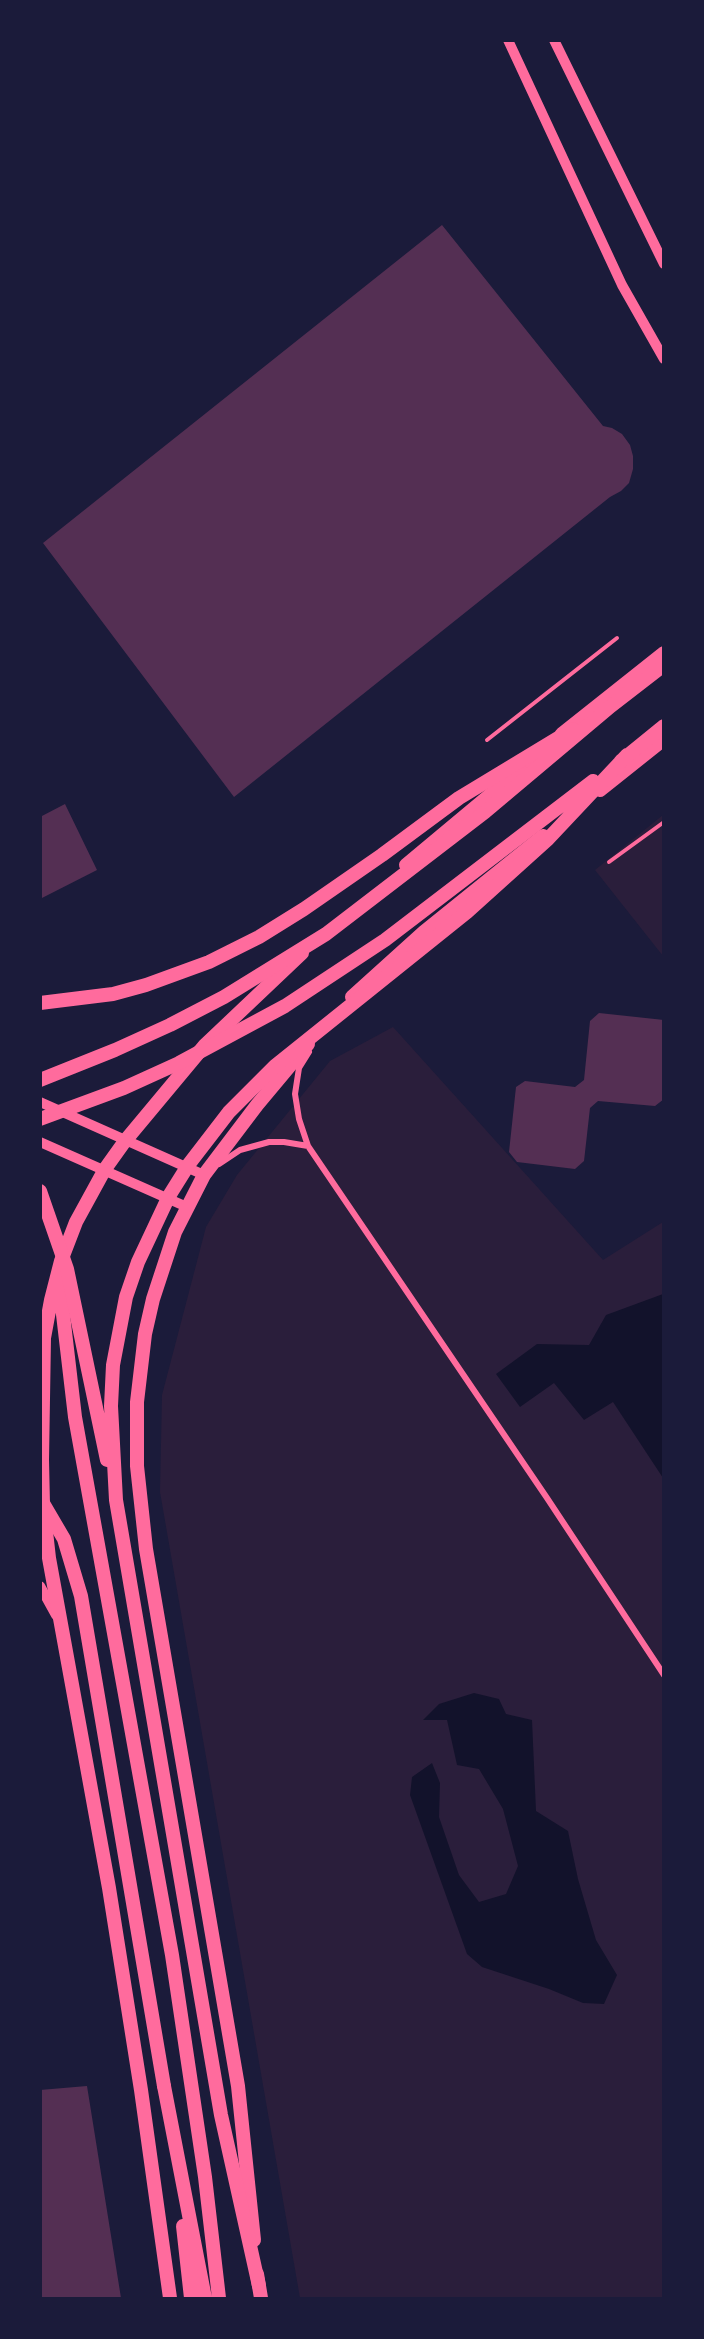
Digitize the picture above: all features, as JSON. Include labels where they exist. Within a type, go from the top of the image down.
[{"type":"main road","points":[[170,2298],[141,2090],[109,1888],[50,1558],[43,1505],[42,1343],[61,1261],[76,1222],[105,1169],[125,1141],[205,1045],[268,983],[362,902],[663,653]]},
{"type":"main road","points":[[40,1080],[170,1025],[224,997],[326,934],[485,812],[663,664]]},
{"type":"main road","points":[[40,1004],[79,1000],[146,986],[178,975],[259,937],[382,855],[459,798],[611,706]]},
{"type":"main road","points":[[40,1119],[124,1088],[179,1063],[285,1006],[385,940],[663,726]]},
{"type":"main road","points":[[260,2292],[238,2086],[146,1549],[137,1466],[137,1402],[145,1334],[163,1265],[175,1232],[204,1175],[304,1049],[352,997],[424,932],[663,739]]},
{"type":"main road","points":[[116,1500],[111,1406],[113,1365],[118,1331],[126,1297],[141,1253],[169,1196],[189,1164],[229,1112],[275,1066],[467,912],[548,839],[627,755]]},
{"type":"main road","points":[[40,1191],[67,1269],[116,1500],[194,1961],[222,2115],[260,2292]]},
{"type":"main road","points":[[61,1261],[62,1306],[75,1417],[172,1955],[205,2177],[219,2298]]},
{"type":"main road","points":[[40,1498],[64,1539],[81,1596],[164,2086],[205,2298]]},
{"type":"main road","points":[[174,2137],[191,2298]]},
{"type":"street","points":[[508,40],[622,285],[663,359]]},
{"type":"street","points":[[554,40],[663,264]]},
{"type":"street","points":[[352,997],[319,1037],[299,1068],[296,1094],[299,1119],[308,1146],[547,1498],[663,1675]]},
{"type":"street","points":[[40,1102],[204,1175],[225,1159],[254,1145],[284,1142],[308,1146]]},
{"type":"street","points":[[40,1142],[187,1207]]},
{"type":"street","points":[[40,1586],[63,1628]]},
{"type":"path","points":[[487,740],[617,638]]},
{"type":"path","points":[[609,862],[663,822]]},
{"type":"shaded area","points":[[663,815],[663,956],[595,870]]},
{"type":"shaded area","points":[[393,1027],[603,1260],[663,1222],[663,2298],[300,2298],[160,1492],[162,1395],[206,1227],[237,1175],[330,1061]]},
{"type":"shaded area","points":[[663,1294],[663,1478],[613,1402],[584,1420],[554,1383],[520,1407],[496,1374],[537,1344],[589,1345],[606,1315]]},
{"type":"shaded area","points":[[474,1693],[499,1699],[506,1714],[532,1720],[536,1811],[568,1831],[578,1879],[596,1940],[617,1975],[604,2004],[583,2003],[482,1967],[467,1954],[410,1795],[412,1777],[432,1763],[440,1783],[439,1817],[459,1875],[479,1902],[506,1894],[518,1866],[503,1809],[479,1769],[457,1765],[447,1720],[423,1720],[439,1704]]},
{"type":"building","points":[[442,225],[603,426],[622,434],[630,445],[633,469],[629,483],[234,797],[43,543]]},
{"type":"building","points":[[65,804],[97,870],[40,899],[40,817]]},
{"type":"building","points":[[599,1013],[664,1020],[664,1099],[655,1106],[598,1101],[590,1108],[584,1161],[575,1169],[517,1162],[509,1152],[516,1087],[525,1081],[575,1087],[584,1080],[590,1021]]},
{"type":"building","points":[[87,2086],[121,2298],[40,2298],[40,2090]]}]
